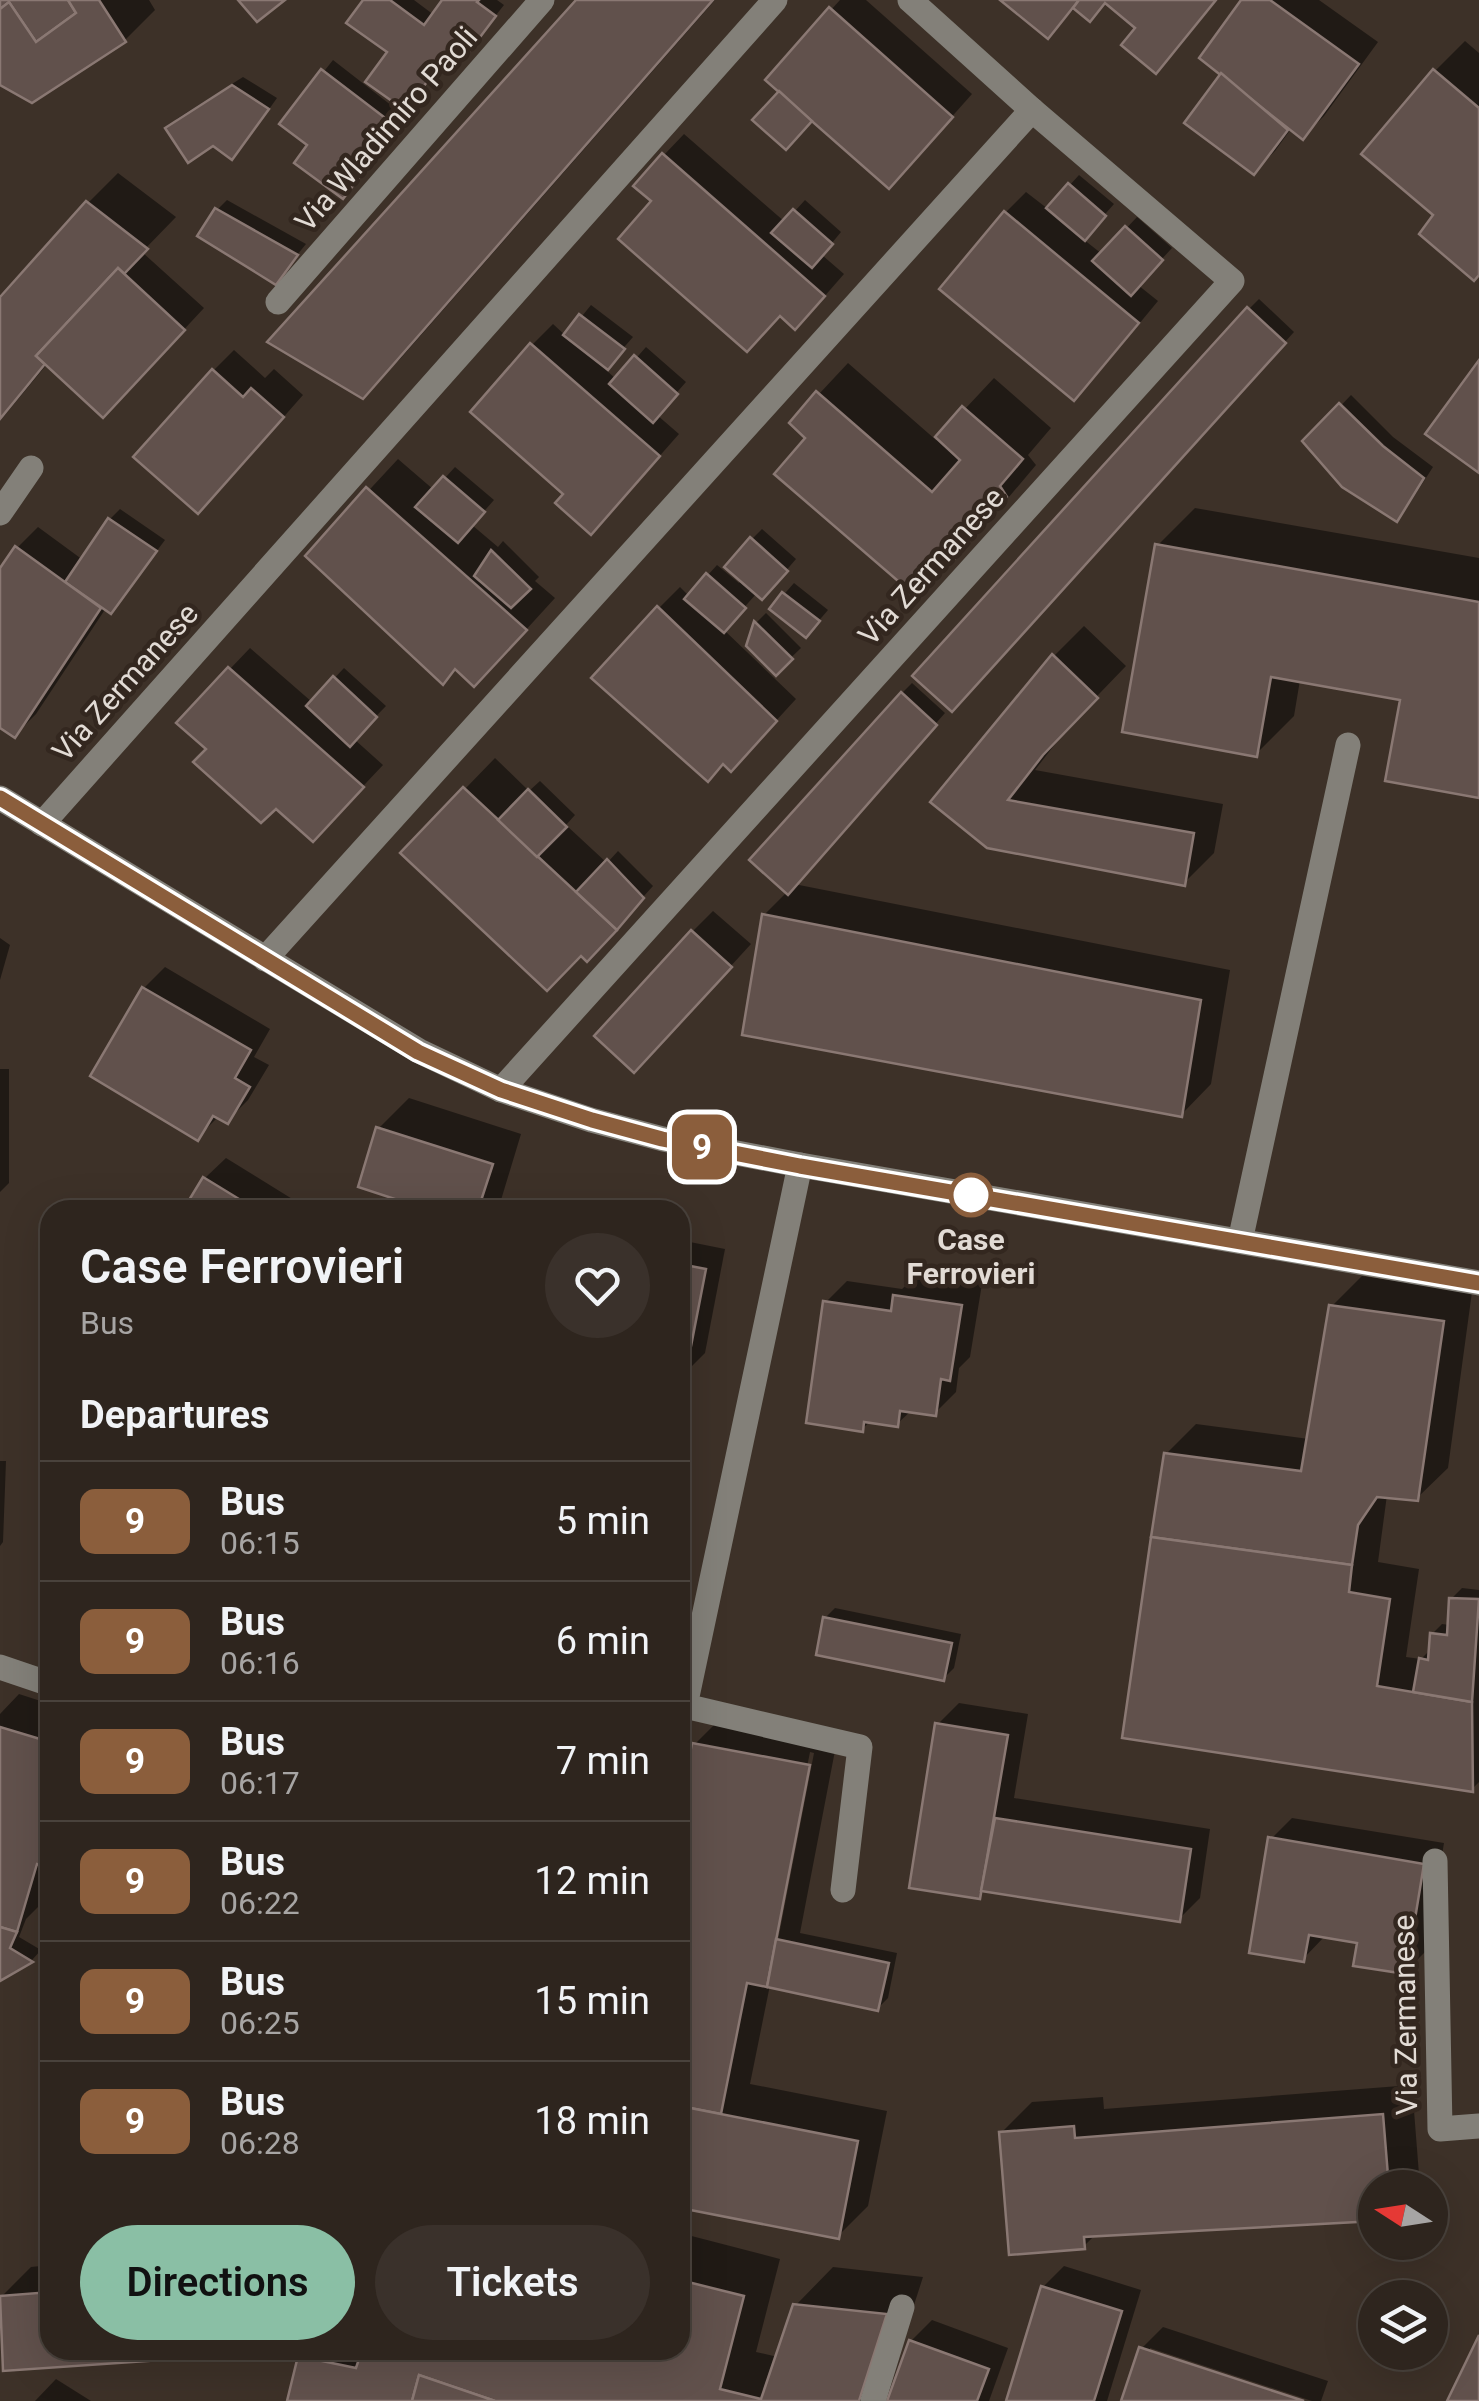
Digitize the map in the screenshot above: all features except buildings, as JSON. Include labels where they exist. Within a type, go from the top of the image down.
[{"type":"street","name":"Via Wladimiro Paoli","points":[[278,302],[542,0]]},
{"type":"street","name":"Via Zermanese","points":[[42,824],[775,0]]},
{"type":"street","name":"Via Zermanese","points":[[501,1090],[1232,281],[910,0]]},
{"type":"street","points":[[265,959],[1032,110]]},
{"type":"street","points":[[0,513],[32,468]]},
{"type":"street","points":[[1240,1241],[1348,745]]},
{"type":"street","points":[[0,798],[418,1052],[501,1090],[592,1120],[662,1139],[800,1166],[1479,1283]]},
{"type":"street","points":[[690,1683],[800,1166]]},
{"type":"street","points":[[0,1668],[40,1681]]},
{"type":"street","points":[[690,1707],[860,1747],[843,1890]]},
{"type":"street","name":"Via Zermanese","points":[[1434,1860],[1440,2129],[1479,2126]]},
{"type":"street","points":[[872,2401],[902,2307]]},
{"type":"bus line","name":"9","points":[[0,798],[418,1052],[501,1090],[592,1120],[662,1139],[800,1166],[1479,1283]]},
{"type":"place","name":"Case Ferrovieri","points":[[971,1195]]}]
